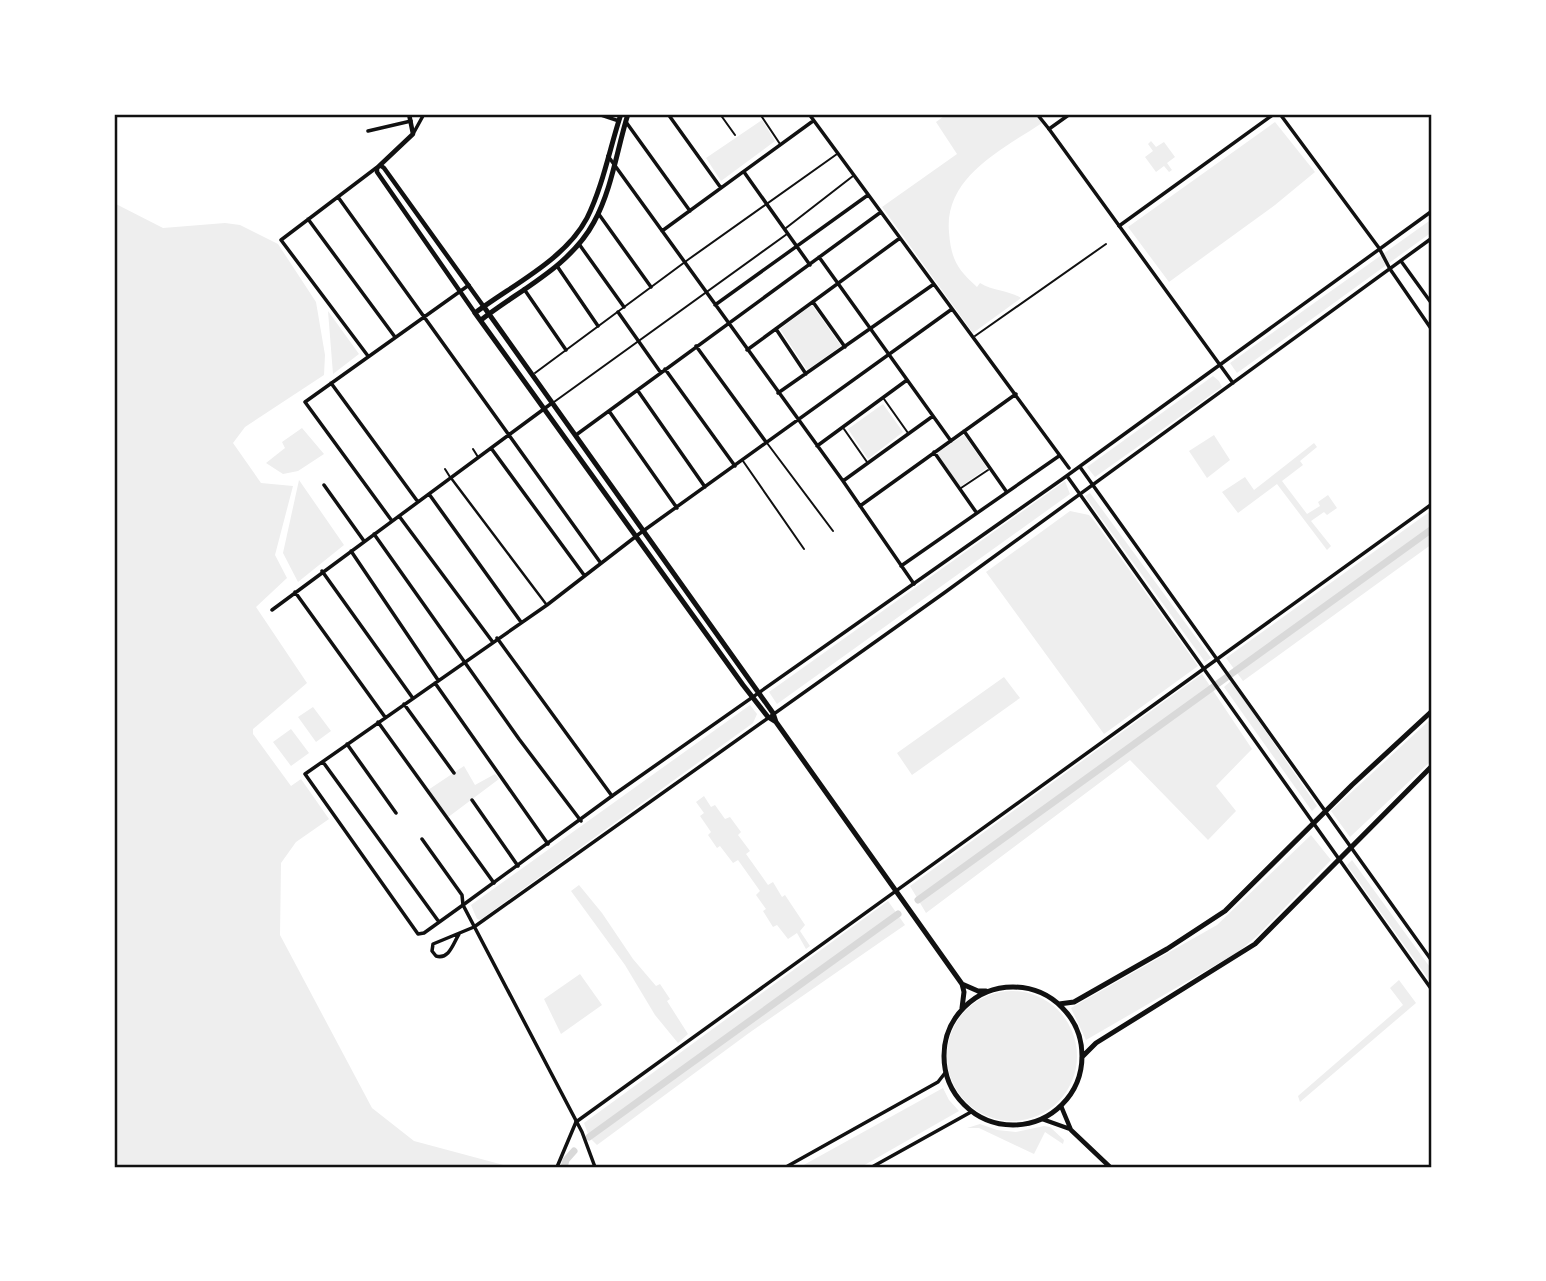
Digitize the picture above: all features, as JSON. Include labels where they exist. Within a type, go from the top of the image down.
[{"type":"main road","points":[[378,167],[413,134],[409,114]]},
{"type":"main road","points":[[475,313],[554,256],[577,232],[594,201],[621,114]]},
{"type":"main road","points":[[481,320],[557,266],[579,244],[598,213],[628,114]]},
{"type":"main road","points":[[378,167],[384,168],[469,285],[756,696]]},
{"type":"main road","points":[[378,167],[379,177],[544,410],[635,537],[771,715],[962,984],[962,1008]]},
{"type":"main road","points":[[1059,1004],[1074,1002],[1212,921],[1432,711]]},
{"type":"main road","points":[[1082,1057],[1096,1043],[1255,944],[1432,766]]},
{"type":"main road","points":[[962,984],[978,991],[1024,987],[1059,1004],[1069,1016],[1077,1030],[1082,1057],[1074,1088],[1061,1105],[1042,1119],[1028,1124],[1006,1125],[991,1122],[971,1112],[955,1095],[945,1073],[945,1038],[955,1017],[962,1008],[986,991]]},
{"type":"main road","points":[[1061,1105],[1071,1130]]},
{"type":"main road","points":[[1042,1119],[1071,1130],[1110,1167]]},
{"type":"street","points":[[413,134],[425,114]]},
{"type":"street","points":[[598,114],[618,121]]},
{"type":"street","points":[[668,114],[720,188]]},
{"type":"street","points":[[809,114],[1069,468]]},
{"type":"street","points":[[1037,114],[1233,383]]},
{"type":"street","points":[[1049,129],[1070,114]]},
{"type":"street","points":[[1119,226],[1274,114]]},
{"type":"street","points":[[1280,114],[1379,248],[1390,269],[1432,330]]},
{"type":"street","points":[[368,131],[411,121]]},
{"type":"street","points":[[662,231],[814,121]]},
{"type":"street","points":[[626,122],[690,211]]},
{"type":"street","points":[[608,156],[843,481],[914,584]]},
{"type":"street","points":[[368,356],[281,240],[378,167]]},
{"type":"street","points":[[744,172],[810,265]]},
{"type":"street","points":[[715,305],[868,195]]},
{"type":"street","points":[[338,197],[600,563]]},
{"type":"street","points":[[952,309],[643,531],[547,605],[403,703],[305,774],[418,934],[439,922],[612,796],[1067,476],[1432,211]]},
{"type":"street","points":[[576,435],[881,212]]},
{"type":"street","points":[[598,213],[651,287]]},
{"type":"street","points":[[308,219],[395,337]]},
{"type":"street","points":[[747,350],[900,238]]},
{"type":"street","points":[[459,934],[447,955],[438,958],[433,953],[433,944],[474,927],[1080,495],[1432,238]]},
{"type":"street","points":[[579,244],[624,307]]},
{"type":"street","points":[[819,257],[951,441]]},
{"type":"street","points":[[1401,261],[1432,304]]},
{"type":"street","points":[[557,266],[598,327]]},
{"type":"street","points":[[778,393],[934,284]]},
{"type":"street","points":[[392,521],[306,402],[469,285]]},
{"type":"street","points":[[524,289],[566,350]]},
{"type":"street","points":[[813,302],[845,347]]},
{"type":"street","points":[[618,312],[735,466]]},
{"type":"street","points":[[776,329],[806,374]]},
{"type":"street","points":[[696,346],[766,442]]},
{"type":"street","points":[[817,446],[907,380]]},
{"type":"street","points":[[331,383],[418,502]]},
{"type":"street","points":[[638,390],[705,486]]},
{"type":"street","points":[[860,506],[1016,394]]},
{"type":"street","points":[[272,610],[553,403]]},
{"type":"street","points":[[609,411],[677,508]]},
{"type":"street","points":[[843,481],[933,416]]},
{"type":"street","points":[[964,431],[1006,491]]},
{"type":"street","points":[[491,448],[584,575]]},
{"type":"street","points":[[934,452],[976,513]]},
{"type":"street","points":[[901,566],[1059,456]]},
{"type":"street","points":[[1069,468],[1079,466]]},
{"type":"street","points":[[1079,466],[1432,961]]},
{"type":"street","points":[[1069,468],[1067,476],[1080,495],[1219,692],[1316,823],[1432,990]]},
{"type":"street","points":[[451,478],[547,605]]},
{"type":"street","points":[[324,485],[364,541]]},
{"type":"street","points":[[429,494],[521,622]]},
{"type":"street","points":[[557,1167],[576,1122],[1432,504]]},
{"type":"street","points":[[400,516],[492,641]]},
{"type":"street","points":[[374,534],[580,821]]},
{"type":"street","points":[[351,551],[548,844]]},
{"type":"street","points":[[322,572],[412,697]]},
{"type":"street","points":[[295,592],[384,717]]},
{"type":"street","points":[[497,638],[612,796]]},
{"type":"street","points":[[403,703],[454,773]]},
{"type":"street","points":[[378,722],[494,883]]},
{"type":"street","points":[[347,744],[396,813]]},
{"type":"street","points":[[323,762],[439,922]]},
{"type":"street","points":[[472,800],[518,866]]},
{"type":"street","points":[[422,839],[459,891],[474,927],[576,1122],[595,1167]]},
{"type":"street","points":[[786,1167],[938,1082],[945,1073]]},
{"type":"street","points":[[872,1167],[971,1112]]},
{"type":"lane","points":[[720,114],[735,135]]},
{"type":"lane","points":[[760,114],[780,145]]},
{"type":"lane","points":[[533,375],[685,262],[838,154]]},
{"type":"lane","points":[[553,403],[707,293],[854,176]]},
{"type":"lane","points":[[974,337],[1106,244]]},
{"type":"lane","points":[[883,398],[908,433]]},
{"type":"lane","points":[[843,427],[868,462]]},
{"type":"lane","points":[[766,442],[833,531]]},
{"type":"lane","points":[[473,449],[478,458]]},
{"type":"lane","points":[[742,460],[804,549]]},
{"type":"lane","points":[[960,489],[990,468]]},
{"type":"lane","points":[[445,469],[451,478]]},
{"type":"shaded area","points":[[947,114],[1036,114],[1042,123],[979,167],[956,195],[950,213],[951,249],[964,275],[977,287],[980,283],[1021,298],[973,333],[882,207],[957,154],[936,122]]},
{"type":"shaded area","points":[[762,120],[775,141],[721,181],[706,158]]},
{"type":"shaded area","points":[[1275,122],[1315,172],[1275,205],[1169,282],[1128,227]]},
{"type":"shaded area","points":[[1151,141],[1156,147],[1164,142],[1175,157],[1167,163],[1172,170],[1169,172],[1164,166],[1156,172],[1145,157],[1153,151],[1148,144]]},
{"type":"shaded area","points":[[114,203],[163,228],[225,223],[240,225],[278,244],[316,302],[325,355],[324,375],[245,427],[233,443],[261,483],[293,486],[275,555],[287,578],[256,607],[307,683],[253,729],[253,734],[291,786],[301,779],[329,819],[296,842],[281,863],[280,935],[372,1108],[414,1141],[511,1167],[114,1167]]},
{"type":"shaded area","points":[[1432,219],[1432,232],[1237,373],[1230,363]]},
{"type":"shaded area","points":[[812,305],[841,346],[807,370],[780,329]]},
{"type":"shaded area","points":[[328,311],[359,354],[333,374]]},
{"type":"shaded area","points":[[1213,376],[1222,387],[1095,477],[1087,467]]},
{"type":"shaded area","points":[[883,404],[903,432],[868,459],[848,429]]},
{"type":"shaded area","points":[[302,428],[324,454],[298,471],[283,474],[266,463],[285,448],[282,442]]},
{"type":"shaded area","points":[[964,435],[987,468],[960,487],[937,453]]},
{"type":"shaded area","points":[[1214,435],[1230,460],[1207,478],[1189,451]]},
{"type":"shaded area","points":[[1314,443],[1317,447],[1300,461],[1303,465],[1282,481],[1307,514],[1320,506],[1318,502],[1328,495],[1337,508],[1327,515],[1324,512],[1311,521],[1331,546],[1327,550],[1277,484],[1238,513],[1222,492],[1245,477],[1254,490]]},
{"type":"shaded area","points":[[299,480],[344,545],[298,582],[283,553]]},
{"type":"shaded area","points":[[1065,481],[1070,494],[777,704],[769,692]]},
{"type":"shaded area","points":[[1090,493],[1211,658],[1205,662],[1085,496]]},
{"type":"shaded area","points":[[1432,510],[1432,544],[1243,681],[1226,658]]},
{"type":"shaded area","points":[[1070,511],[1089,515],[1095,522],[1198,666],[1104,734],[986,572]]},
{"type":"shaded area","points":[[1202,674],[1252,749],[1216,786],[1236,811],[1208,840],[1130,760],[926,913],[910,886]]},
{"type":"shaded area","points":[[1004,677],[1020,698],[912,775],[897,753]]},
{"type":"shaded area","points":[[1231,681],[1317,806],[1312,811],[1224,687]]},
{"type":"shaded area","points":[[750,705],[757,714],[753,723],[480,920],[477,919],[471,905]]},
{"type":"shaded area","points":[[313,707],[331,731],[316,742],[298,717]]},
{"type":"shaded area","points":[[1432,718],[1432,760],[1350,837],[1331,811]]},
{"type":"shaded area","points":[[291,729],[309,753],[291,766],[273,742]]},
{"type":"shaded area","points":[[464,766],[475,785],[495,774],[499,779],[447,818],[428,790]]},
{"type":"shaded area","points":[[704,796],[711,807],[715,805],[725,819],[730,817],[741,832],[738,835],[750,851],[746,854],[768,885],[773,882],[782,897],[785,895],[805,925],[800,931],[810,946],[806,949],[797,933],[788,939],[777,925],[773,927],[763,911],[766,909],[756,895],[760,891],[738,860],[733,863],[708,835],[711,832],[700,816],[704,813],[696,802]]},
{"type":"shaded area","points":[[1311,835],[1331,860],[1257,936],[1238,952],[1086,1040],[1071,1008],[1217,925]]},
{"type":"shaded area","points":[[1352,860],[1432,970],[1432,984],[1347,865]]},
{"type":"shaded area","points":[[579,885],[633,959],[656,986],[660,984],[670,999],[667,1001],[688,1034],[678,1043],[655,1015],[625,965],[571,891]]},
{"type":"shaded area","points":[[888,901],[905,925],[749,1033],[597,1145],[589,1137],[584,1123]]},
{"type":"shaded area","points":[[580,974],[602,1005],[561,1034],[544,999]]},
{"type":"shaded area","points":[[1399,980],[1416,1003],[1300,1102],[1298,1096],[1403,1005],[1390,988]]},
{"type":"shaded area","points":[[1012,991],[1037,996],[1058,1010],[1072,1031],[1077,1056],[1072,1081],[1058,1102],[1037,1116],[1012,1121],[987,1116],[966,1102],[952,1081],[947,1056],[952,1031],[966,1010],[987,996]]},
{"type":"shaded area","points":[[943,1088],[959,1111],[861,1167],[800,1167]]},
{"type":"shaded area","points":[[980,1124],[997,1130],[1016,1132],[1050,1127],[1064,1140],[1063,1144],[1045,1132],[1034,1154],[979,1128],[967,1128]]},
{"type":"waterway","points":[[918,900],[1432,529]]},
{"type":"waterway","points":[[589,1137],[898,914]]},
{"type":"waterway","points":[[564,1167],[574,1151]]}]
